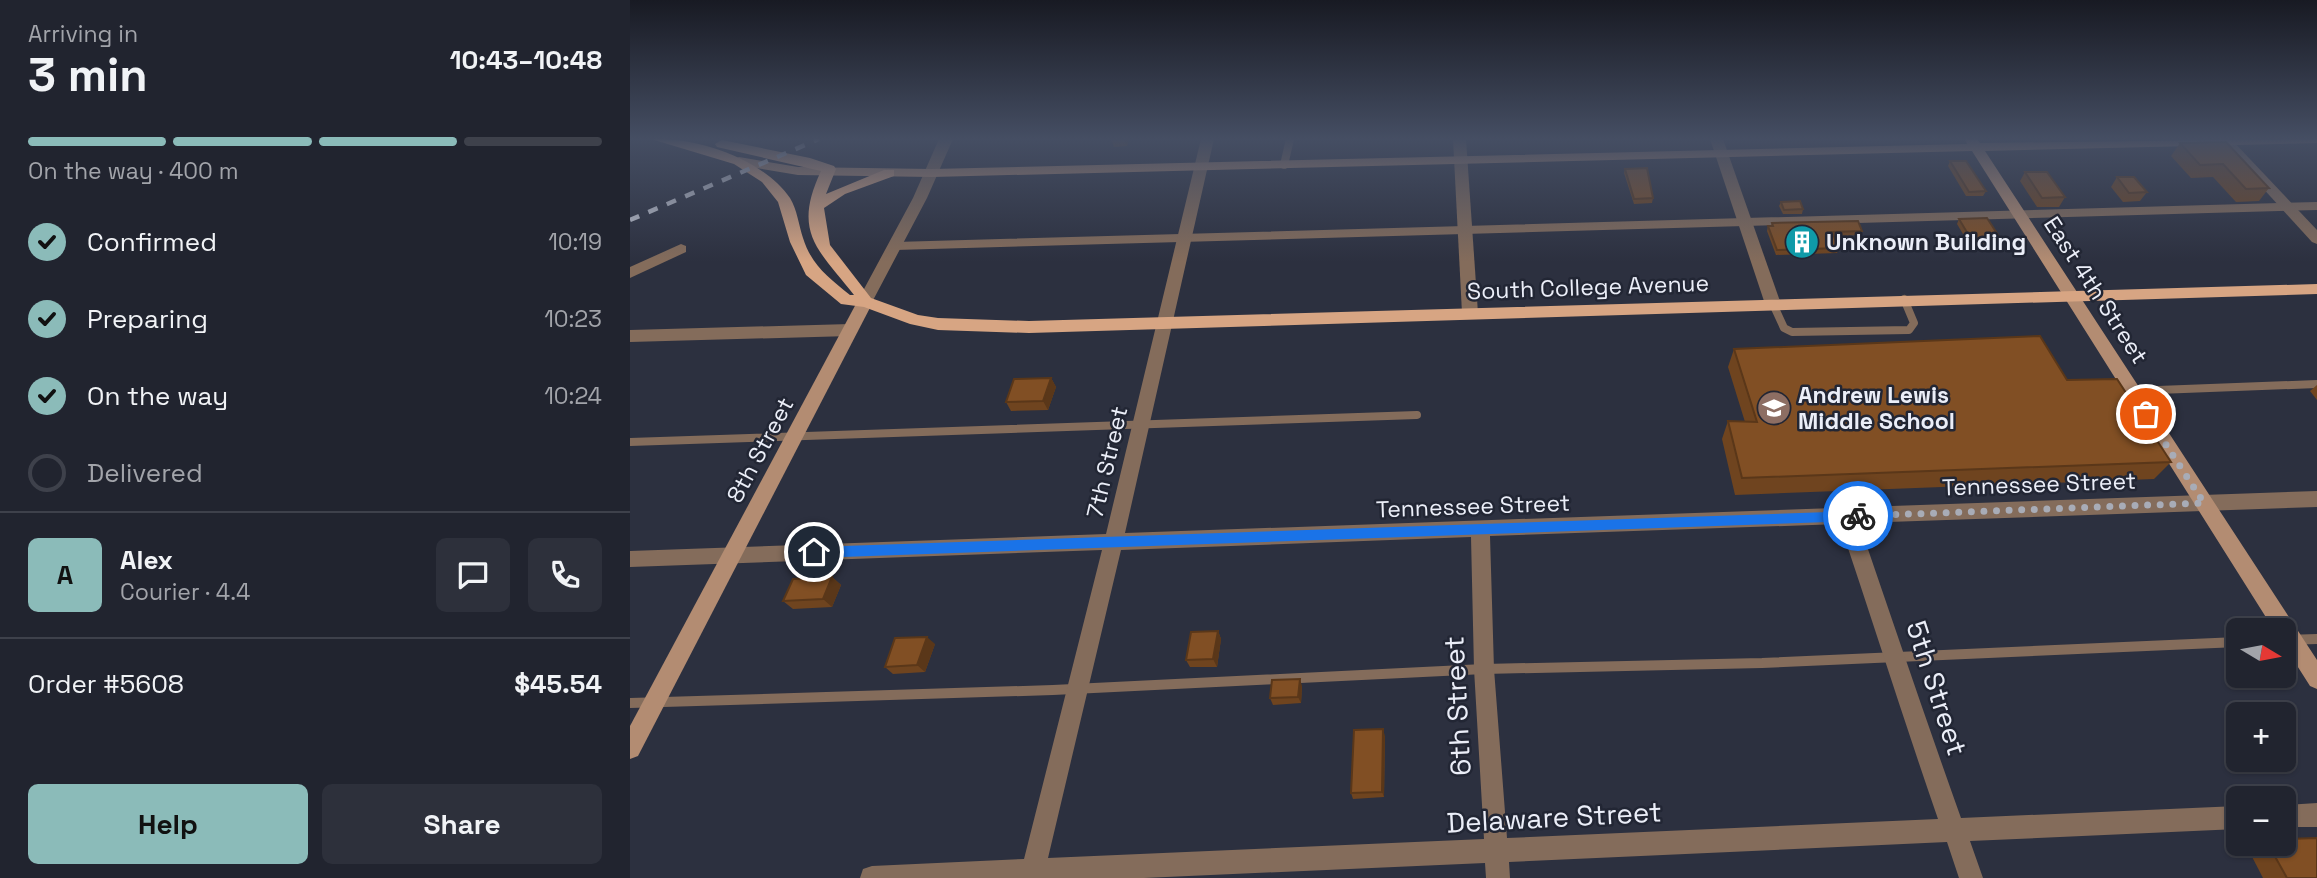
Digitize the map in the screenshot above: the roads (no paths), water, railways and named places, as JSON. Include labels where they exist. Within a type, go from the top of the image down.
[{"type":"main road","name":"South College Avenue","points":[[771,180],[785,201],[797,242],[811,271],[846,300],[865,302],[916,320],[938,324],[1030,327],[2070,294],[2317,289]]},
{"type":"main road","points":[[825,180],[816,207],[818,235],[824,250],[858,287],[865,302]]},
{"type":"main road","points":[[816,207],[840,191],[870,180]]},
{"type":"street","name":"8th Street","points":[[630,748],[928,180]]},
{"type":"street","name":"7th Street","points":[[1032,874],[1080,687],[1197,180]]},
{"type":"street","points":[[1462,180],[1470,313]]},
{"type":"street","points":[[1730,180],[1773,304]]},
{"type":"street","name":"East 4th Street","points":[[1996,180],[2204,503],[2275,618]]},
{"type":"street","points":[[2262,180],[2317,239]]},
{"type":"street","points":[[630,273],[681,249]]},
{"type":"street","points":[[630,336],[850,330]]},
{"type":"street","name":"Tennessee Street","points":[[630,559],[2317,499]]},
{"type":"street","name":"5th Street","points":[[1847,516],[1972,878]]},
{"type":"street","name":"6th Street","points":[[1480,530],[1484,669],[1498,878]]},
{"type":"street","name":"East 4th Street","points":[[2296,651],[2317,679]]},
{"type":"street","points":[[2296,816],[2317,815]]},
{"type":"street","name":"Delaware Street","points":[[872,878],[1032,874],[1495,849],[2226,819]]},
{"type":"lane","points":[[895,246],[2317,206]]},
{"type":"lane","points":[[1773,304],[1784,328],[1793,332],[1909,330],[1914,323],[1904,299]]},
{"type":"lane","points":[[2132,391],[2317,384]]},
{"type":"lane","points":[[630,442],[1141,422],[1417,415]]},
{"type":"lane","points":[[2296,640],[2317,639]]},
{"type":"lane","points":[[630,703],[2226,642]]},
{"type":"railway","points":[[630,220],[723,180]]},
{"type":"place","name":"Unknown Building","points":[[1802,242]]},
{"type":"place","name":"Andrew Lewis Middle School","points":[[1774,408]]}]
